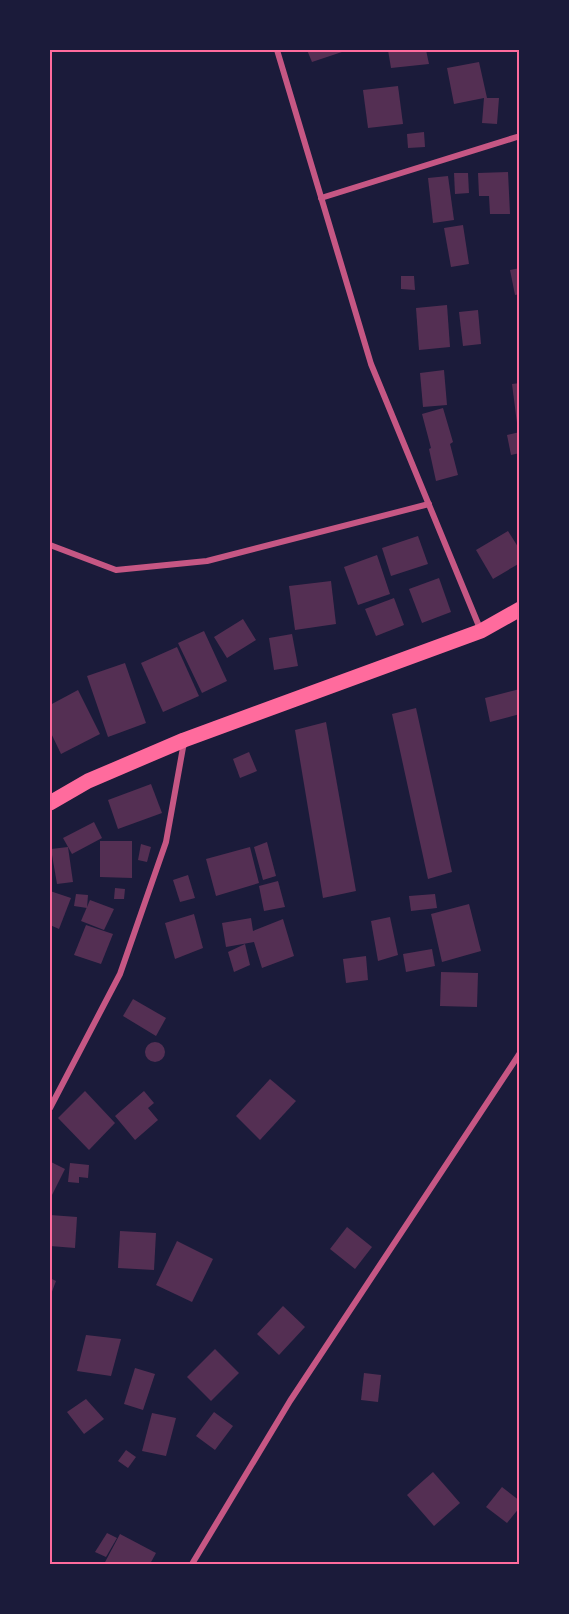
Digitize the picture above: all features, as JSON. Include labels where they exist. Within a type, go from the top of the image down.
[{"type":"main road","points":[[50,802],[88,781],[184,740],[481,631],[519,609]]},
{"type":"street","points":[[277,50],[371,364],[481,631]]},
{"type":"street","points":[[321,198],[519,136]]},
{"type":"street","points":[[50,545],[116,570],[207,561],[429,504]]},
{"type":"street","points":[[50,1108],[120,974],[166,842],[184,740]]},
{"type":"street","points":[[192,1564],[290,1401],[519,1053]]},
{"type":"building","points":[[307,50],[348,50],[312,62]]},
{"type":"building","points":[[388,50],[426,50],[429,64],[391,68]]},
{"type":"building","points":[[479,62],[487,98],[499,98],[497,124],[482,123],[484,98],[454,104],[447,68]]},
{"type":"building","points":[[398,86],[403,124],[368,128],[363,90]]},
{"type":"building","points":[[424,132],[425,147],[408,148],[407,134]]},
{"type":"building","points":[[508,172],[510,214],[490,214],[489,196],[479,196],[478,173]]},
{"type":"building","points":[[454,173],[468,173],[469,193],[455,194]]},
{"type":"building","points":[[448,176],[454,220],[433,223],[428,178]]},
{"type":"building","points":[[463,225],[469,264],[451,267],[444,228]]},
{"type":"building","points":[[520,268],[520,294],[515,295],[510,270]]},
{"type":"building","points":[[401,276],[414,276],[415,290],[401,289]]},
{"type":"building","points":[[447,305],[450,347],[419,350],[416,308]]},
{"type":"building","points":[[478,310],[481,344],[463,346],[459,312]]},
{"type":"building","points":[[444,370],[447,405],[423,407],[420,373]]},
{"type":"building","points":[[520,383],[520,431],[518,431],[512,384]]},
{"type":"building","points":[[443,408],[453,442],[450,444],[458,475],[436,481],[429,449],[431,448],[422,414]]},
{"type":"building","points":[[520,432],[520,453],[511,455],[507,435]]},
{"type":"building","points":[[508,531],[520,550],[520,563],[493,579],[476,550]]},
{"type":"building","points":[[418,536],[428,564],[391,576],[382,548]]},
{"type":"building","points":[[377,555],[390,594],[358,605],[344,567]]},
{"type":"building","points":[[439,578],[451,612],[422,623],[409,589]]},
{"type":"building","points":[[331,581],[336,624],[295,630],[289,586]]},
{"type":"building","points":[[394,598],[404,625],[376,636],[365,609]]},
{"type":"building","points":[[243,619],[256,640],[227,658],[214,637]]},
{"type":"building","points":[[204,631],[227,681],[202,693],[178,643]]},
{"type":"building","points":[[292,634],[298,666],[274,670],[269,638]]},
{"type":"building","points":[[177,647],[199,696],[163,712],[141,663]]},
{"type":"building","points":[[125,663],[146,723],[108,737],[87,676]]},
{"type":"building","points":[[520,689],[520,714],[490,722],[485,698]]},
{"type":"building","points":[[78,690],[100,734],[61,754],[50,731],[50,705]]},
{"type":"building","points":[[416,708],[452,872],[428,879],[392,714]]},
{"type":"building","points":[[326,722],[356,891],[323,898],[295,730]]},
{"type":"building","points":[[249,752],[257,771],[240,778],[233,759]]},
{"type":"building","points":[[151,784],[162,813],[118,829],[108,800]]},
{"type":"building","points":[[94,822],[102,838],[72,854],[63,838]]},
{"type":"building","points":[[100,841],[132,841],[132,878],[100,877]]},
{"type":"building","points":[[267,842],[276,876],[263,880],[254,847]]},
{"type":"building","points":[[141,844],[151,847],[147,862],[138,860]]},
{"type":"building","points":[[68,847],[73,882],[57,884],[51,849]]},
{"type":"building","points":[[250,847],[259,883],[216,896],[206,859]]},
{"type":"building","points":[[188,875],[195,898],[180,902],[173,880]]},
{"type":"building","points":[[278,881],[285,907],[264,911],[259,886]]},
{"type":"building","points":[[115,888],[125,889],[124,899],[114,899]]},
{"type":"building","points":[[50,891],[71,898],[59,929],[50,925]]},
{"type":"building","points":[[76,894],[88,895],[87,908],[74,906]]},
{"type":"building","points":[[435,894],[437,908],[411,911],[409,896]]},
{"type":"building","points":[[90,900],[114,909],[104,930],[81,921]]},
{"type":"building","points":[[469,904],[481,951],[442,962],[431,914]]},
{"type":"building","points":[[194,914],[203,948],[175,959],[165,923]]},
{"type":"building","points":[[390,917],[398,955],[378,961],[371,921]]},
{"type":"building","points":[[251,918],[253,931],[283,919],[294,956],[262,968],[254,942],[226,947],[222,923]]},
{"type":"building","points":[[86,925],[113,934],[101,964],[74,955]]},
{"type":"building","points":[[245,944],[250,965],[234,972],[228,952]]},
{"type":"building","points":[[432,949],[435,966],[406,972],[403,954]]},
{"type":"building","points":[[366,956],[368,980],[346,983],[343,959]]},
{"type":"building","points":[[441,972],[478,973],[477,1007],[440,1006]]},
{"type":"building","points":[[133,999],[166,1018],[156,1036],[123,1016]]},
{"type":"building","points":[[155,1042],[162,1045],[165,1052],[162,1059],[155,1062],[148,1059],[145,1052],[148,1045]]},
{"type":"building","points":[[270,1079],[296,1101],[260,1140],[236,1116]]},
{"type":"building","points":[[85,1091],[115,1123],[89,1150],[58,1118]]},
{"type":"building","points":[[144,1091],[154,1103],[148,1108],[158,1120],[135,1140],[115,1116]]},
{"type":"building","points":[[51,1162],[65,1169],[50,1199],[50,1166]]},
{"type":"building","points":[[70,1163],[89,1165],[88,1178],[79,1177],[79,1183],[68,1182]]},
{"type":"building","points":[[50,1215],[77,1217],[75,1248],[50,1246]]},
{"type":"building","points":[[347,1227],[372,1247],[355,1269],[330,1249]]},
{"type":"building","points":[[120,1231],[156,1233],[154,1270],[118,1268]]},
{"type":"building","points":[[177,1241],[213,1259],[192,1302],[156,1285]]},
{"type":"building","points":[[50,1278],[56,1281],[50,1297]]},
{"type":"building","points":[[283,1306],[305,1327],[279,1355],[257,1334]]},
{"type":"building","points":[[86,1335],[121,1339],[111,1376],[77,1371]]},
{"type":"building","points":[[215,1349],[239,1373],[211,1401],[187,1377]]},
{"type":"building","points":[[135,1368],[155,1374],[143,1410],[124,1404]]},
{"type":"building","points":[[364,1373],[381,1375],[378,1402],[361,1400]]},
{"type":"building","points":[[86,1399],[104,1419],[84,1434],[67,1412]]},
{"type":"building","points":[[214,1412],[233,1426],[215,1450],[196,1436]]},
{"type":"building","points":[[152,1413],[176,1418],[166,1456],[142,1451]]},
{"type":"building","points":[[126,1450],[136,1457],[128,1468],[118,1461]]},
{"type":"building","points":[[433,1472],[460,1503],[434,1526],[407,1495]]},
{"type":"building","points":[[502,1487],[520,1501],[520,1507],[507,1523],[486,1507]]},
{"type":"building","points":[[107,1533],[117,1538],[106,1557],[95,1552]]},
{"type":"building","points":[[120,1534],[156,1553],[150,1564],[104,1564]]}]
